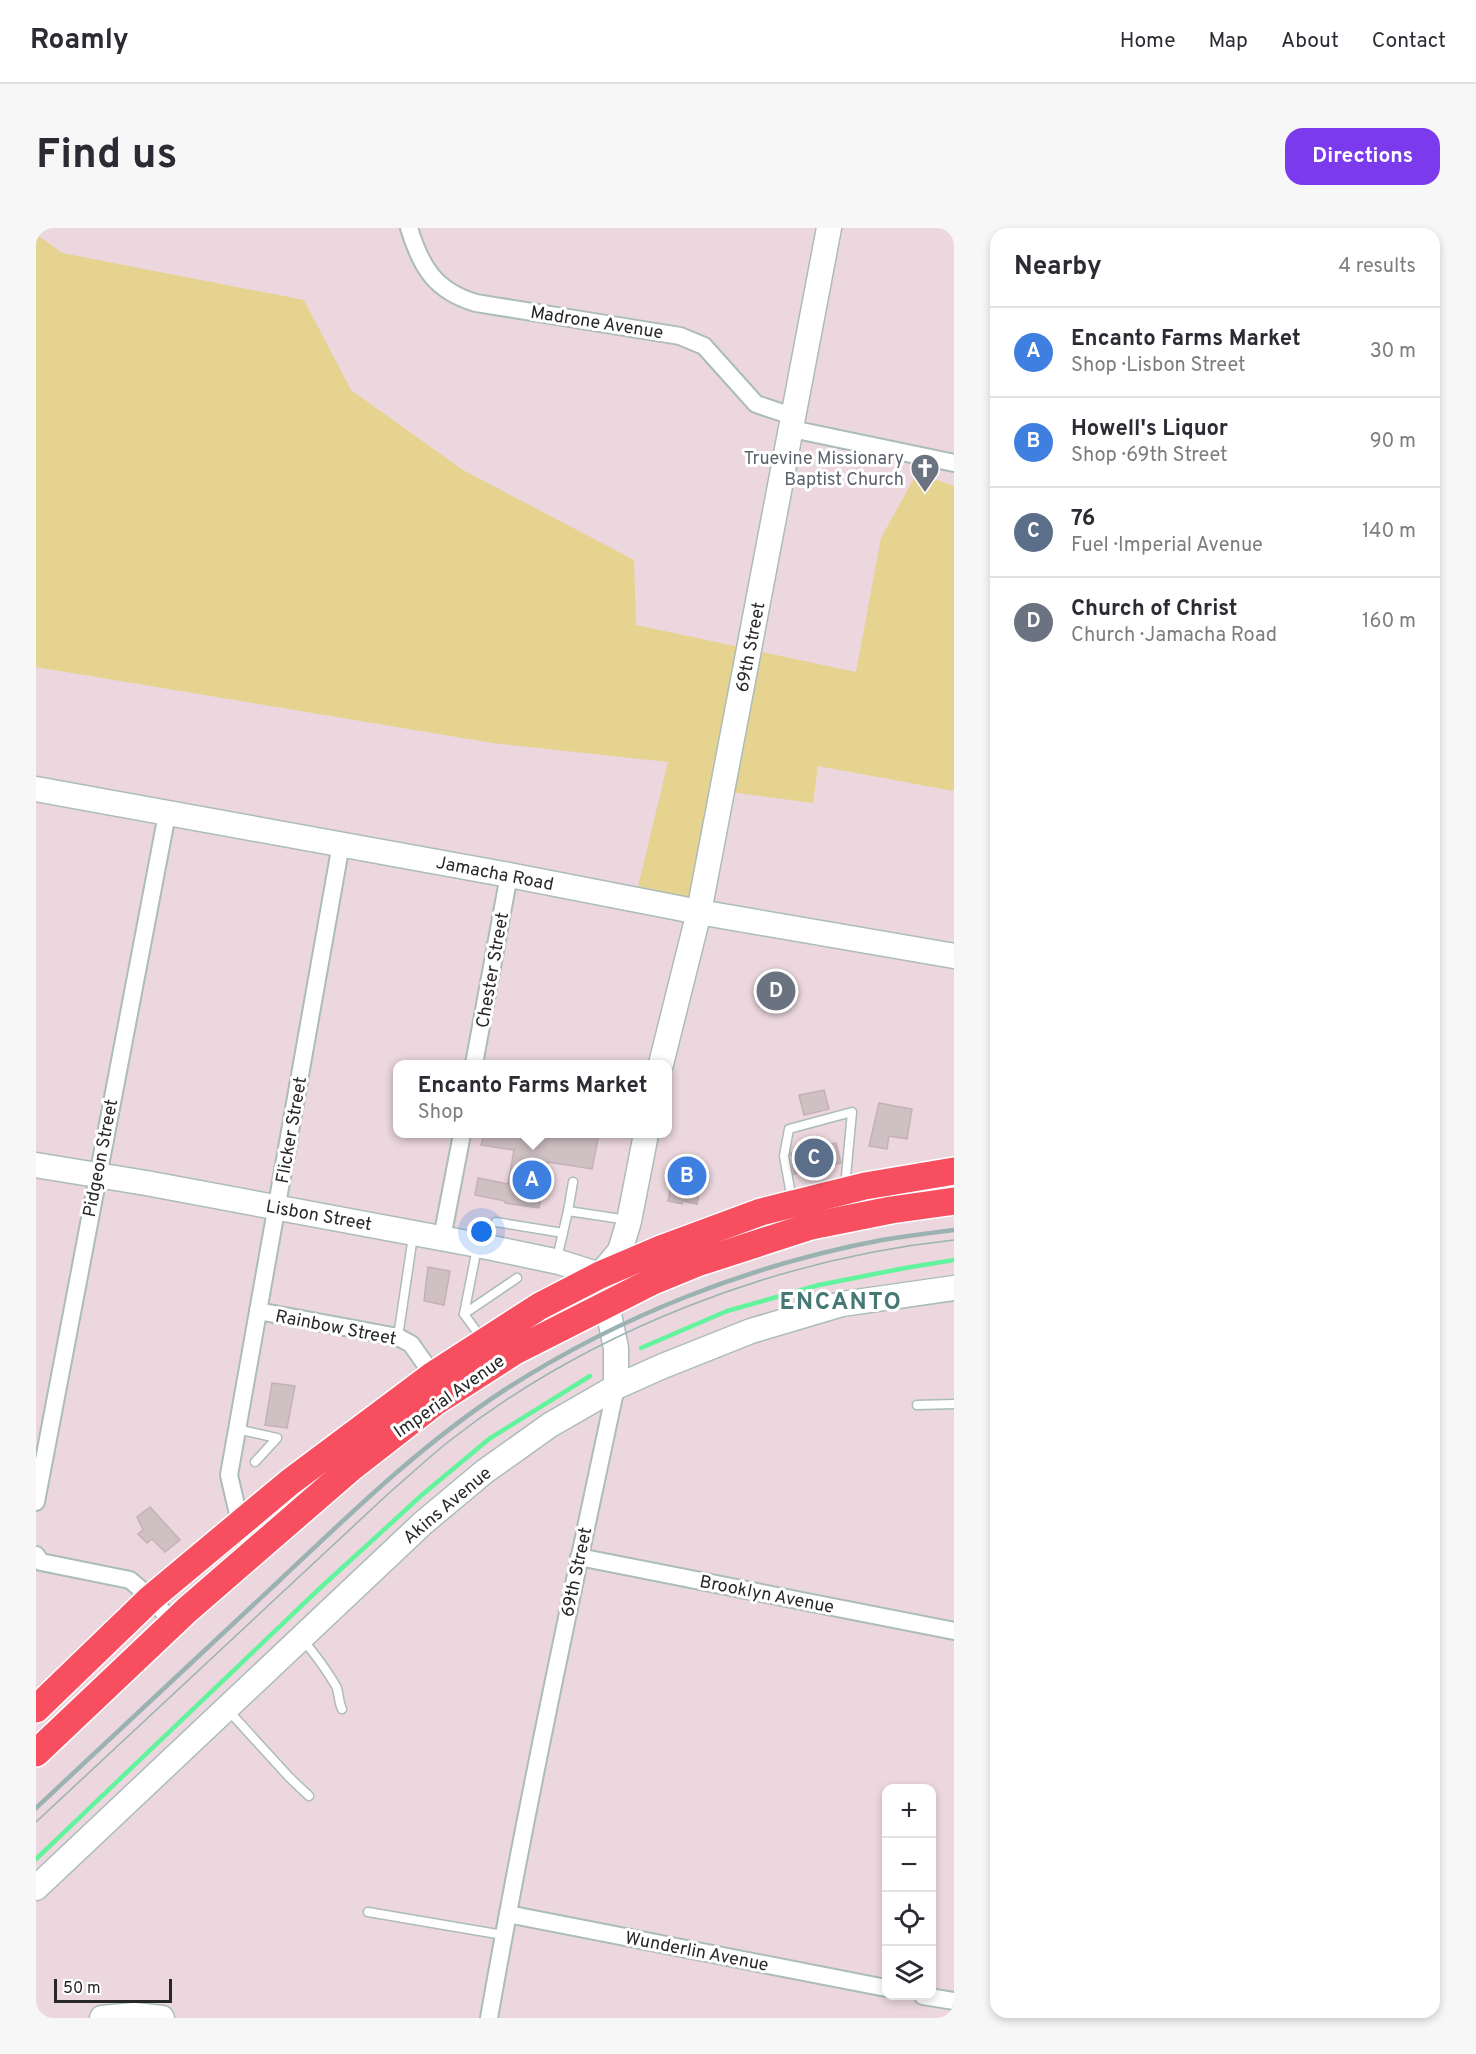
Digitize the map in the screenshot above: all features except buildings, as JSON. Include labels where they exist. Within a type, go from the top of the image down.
[{"type":"main road","name":"Imperial Avenue","points":[[36,1708],[151,1598],[290,1482],[433,1374],[540,1306],[600,1275],[684,1239],[761,1212],[845,1190],[954,1172]]},
{"type":"main road","name":"Imperial Avenue","points":[[36,1753],[173,1623],[352,1467],[434,1403],[515,1351],[607,1304],[697,1263],[811,1226],[891,1210],[954,1201]]},
{"type":"street","name":"Madrone Avenue","points":[[410,228],[418,256],[425,268],[442,287],[458,297],[476,303],[680,336],[704,346],[756,404],[793,423],[954,463]]},
{"type":"street","name":"69th Street","points":[[662,1060],[699,912],[829,228]]},
{"type":"street","name":"Jamacha Road","points":[[36,789],[699,912],[954,956]]},
{"type":"street","name":"Pidgeon Street","points":[[36,1502],[167,814]]},
{"type":"street","name":"Flicker Street","points":[[248,1557],[229,1475],[341,844]]},
{"type":"street","name":"Chester Street","points":[[475,1060],[509,875]]},
{"type":"street","points":[[442,1238],[461,1138]]},
{"type":"street","points":[[600,1275],[620,1251],[629,1221],[645,1138]]},
{"type":"street","name":"Lisbon Street","points":[[36,1165],[97,1174],[478,1245],[556,1262],[600,1275]]},
{"type":"street","name":"69th Street","points":[[489,2018],[503,1935],[579,1557],[616,1387],[616,1348],[600,1275]]},
{"type":"street","name":"Akins Avenue","points":[[36,1888],[423,1523],[484,1472],[550,1425],[616,1387],[663,1366],[762,1328],[842,1304],[954,1288]]},
{"type":"street","name":"Rainbow Street","points":[[258,1311],[398,1337],[411,1344],[433,1374]]},
{"type":"street","points":[[36,1556],[41,1562],[130,1580],[151,1598],[173,1623]]},
{"type":"street","name":"Brooklyn Avenue","points":[[579,1557],[954,1631]]},
{"type":"street","name":"Wunderlin Avenue","points":[[508,1914],[882,1987]]},
{"type":"street","points":[[936,1998],[954,2001]]},
{"type":"street","points":[[102,2018],[134,2015],[162,2018]]},
{"type":"lane","points":[[792,1203],[784,1156],[789,1129],[852,1112],[845,1190]]},
{"type":"lane","points":[[556,1262],[573,1182]]},
{"type":"lane","points":[[568,1211],[629,1221]]},
{"type":"lane","points":[[496,1222],[563,1233]]},
{"type":"lane","points":[[398,1337],[413,1233]]},
{"type":"lane","points":[[478,1245],[464,1314],[483,1342]]},
{"type":"lane","points":[[464,1314],[517,1278]]},
{"type":"lane","points":[[917,1405],[954,1404]]},
{"type":"lane","points":[[237,1429],[277,1438],[255,1462]]},
{"type":"lane","points":[[301,1639],[315,1654],[337,1688],[338,1700],[342,1709]]},
{"type":"lane","points":[[227,1709],[309,1796]]},
{"type":"lane","points":[[368,1912],[503,1935]]},
{"type":"shaded area","points":[[36,234],[62,253],[304,300],[351,390],[463,470],[634,560],[636,625],[856,672],[881,538],[917,473],[954,486],[954,791],[818,766],[813,803],[716,790],[699,912],[635,899],[668,762],[493,743],[36,667]]},
{"type":"waterway","points":[[641,1348],[727,1311],[819,1285],[954,1260]]},
{"type":"waterway","points":[[36,1859],[319,1589],[423,1494],[489,1439],[590,1376]]},
{"type":"tram line","points":[[36,1822],[389,1493],[448,1442],[503,1402],[562,1366],[623,1334],[753,1283],[820,1264],[887,1250],[954,1240]]},
{"type":"railway","points":[[36,1808],[389,1479],[446,1432],[506,1389],[594,1338],[687,1296],[783,1264],[832,1251],[882,1240],[954,1230]]},
{"type":"place","name":"Truevine Missionary Baptist Church","points":[[925,494]]},
{"type":"place","name":"Church of Christ","points":[[776,991]]},
{"type":"place","name":"76","points":[[814,1158]]},
{"type":"place","name":"Howell's Liquor","points":[[687,1176]]},
{"type":"place","name":"Encanto Farms Market","points":[[532,1180]]},
{"type":"district","name":"ENCANTO","points":[[841,1301]]}]
